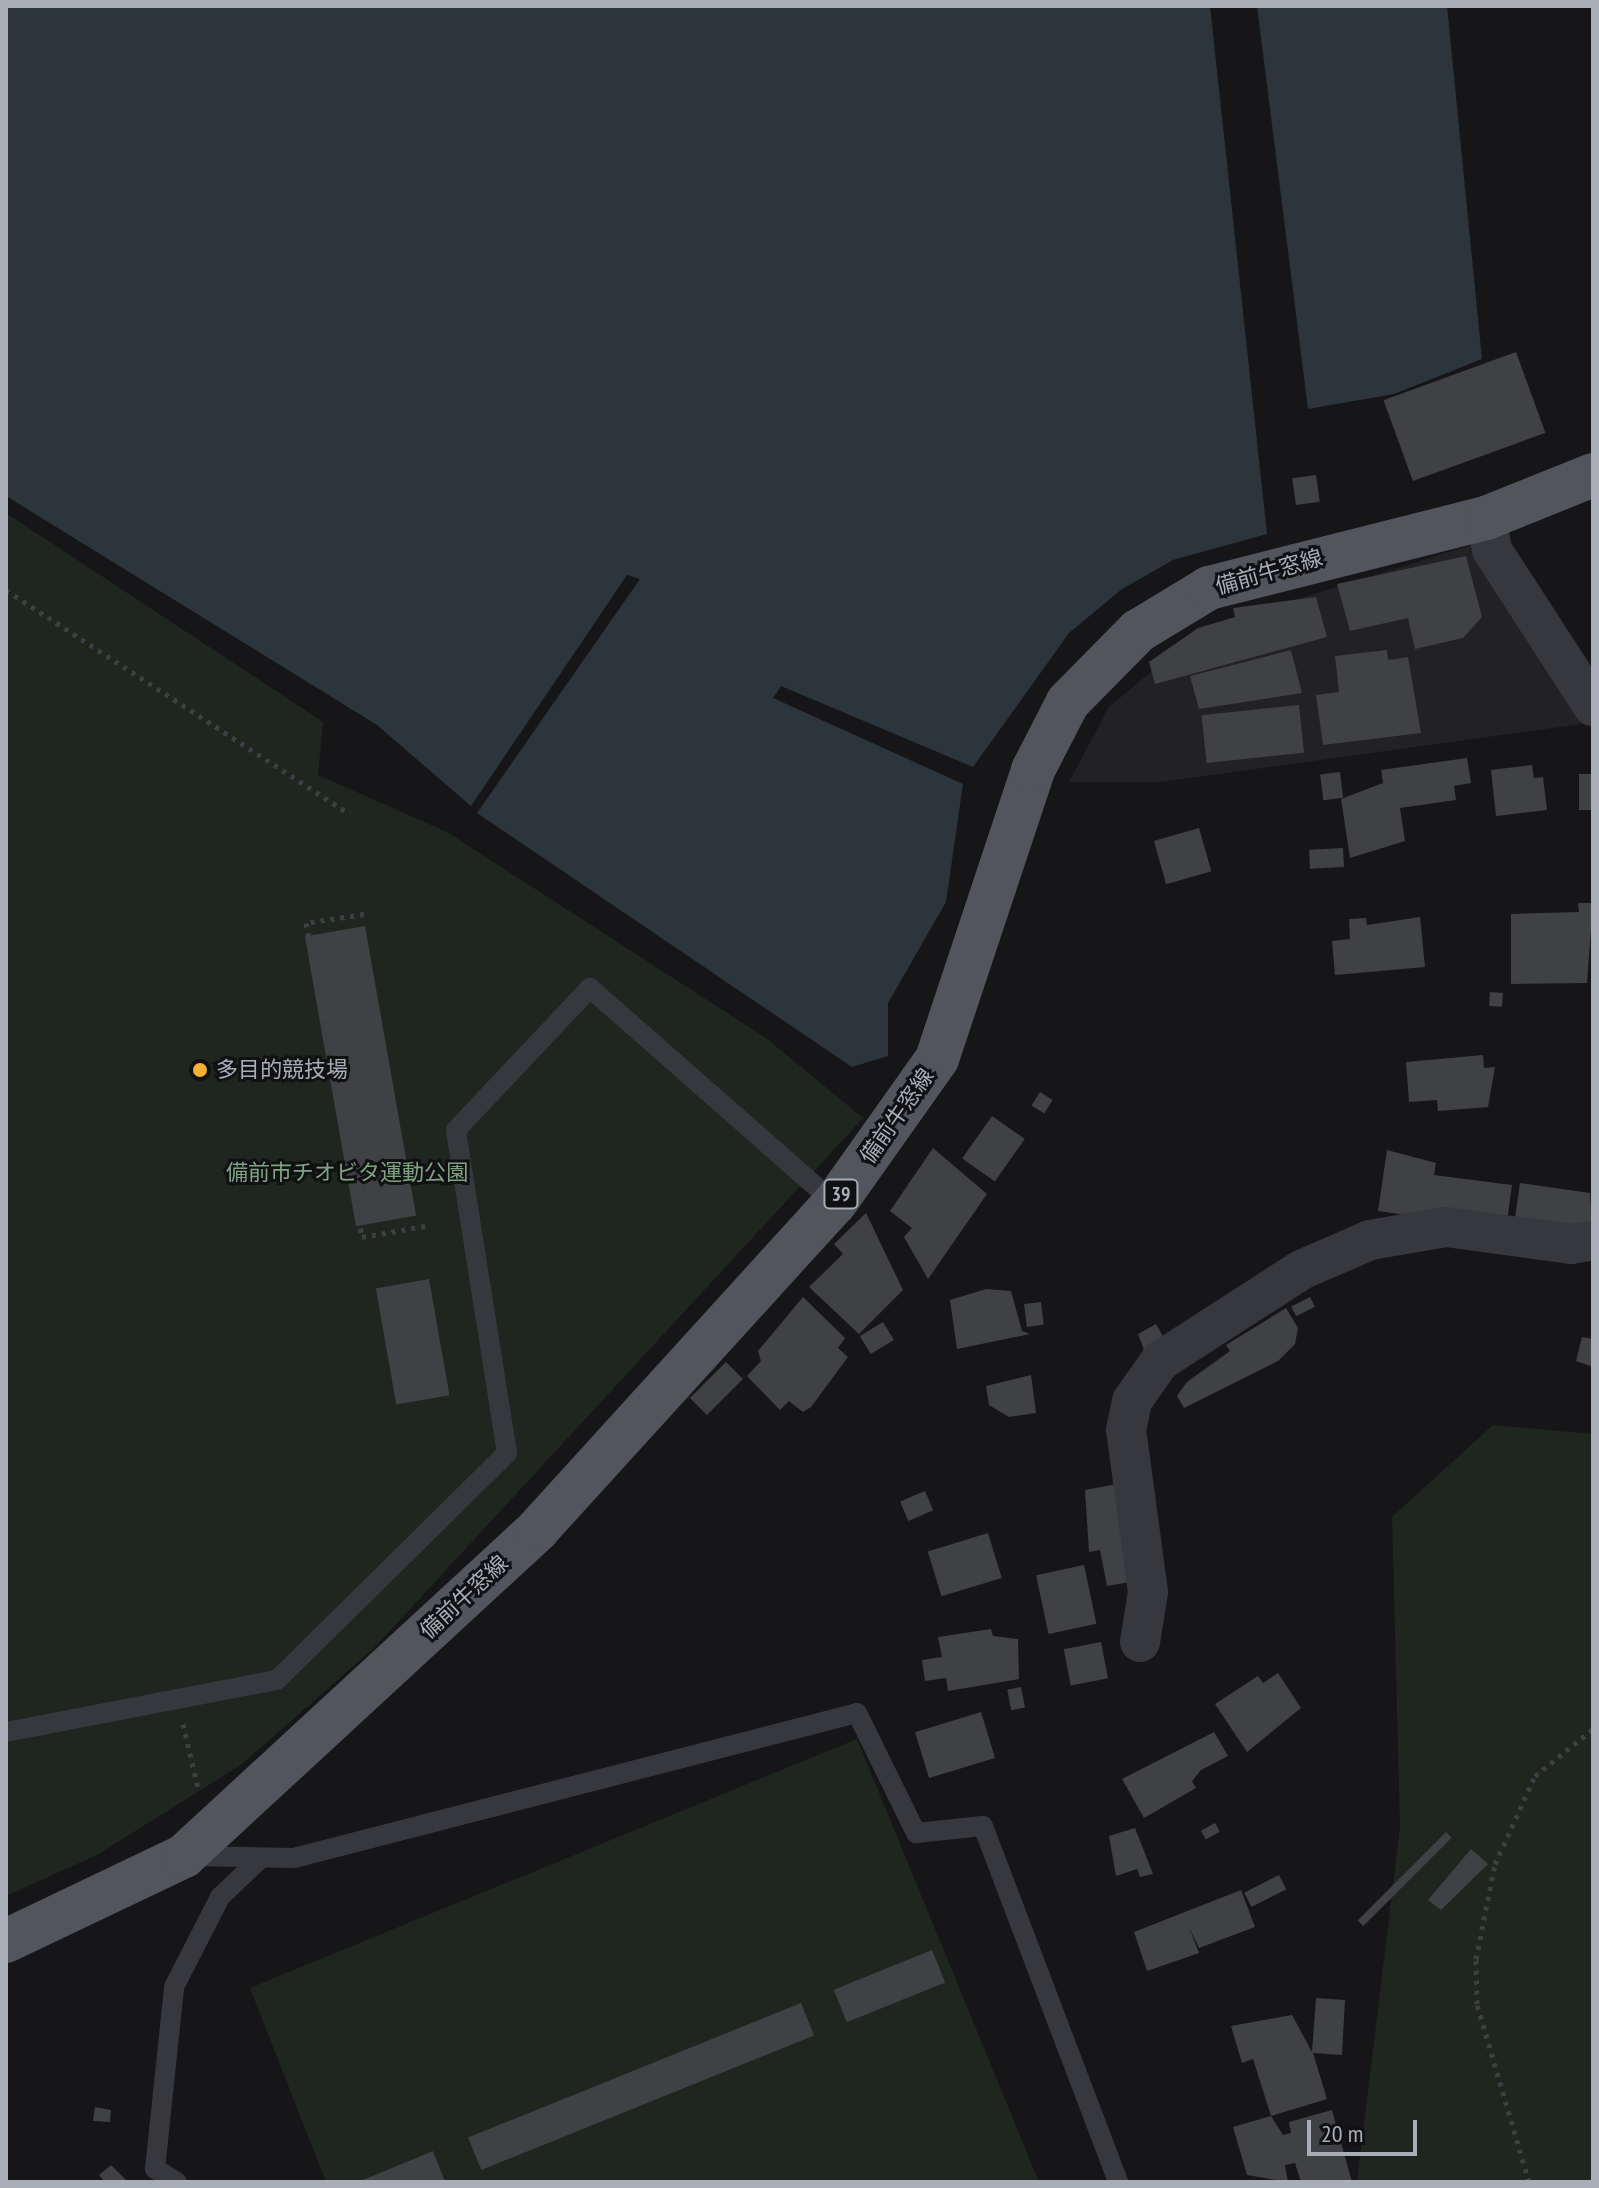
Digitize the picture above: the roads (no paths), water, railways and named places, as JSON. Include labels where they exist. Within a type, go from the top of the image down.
[{"type":"main road","name":"備前牛窓線","points":[[6,1941],[184,1856],[537,1530],[835,1203],[937,1059],[1033,770],[1068,702],[1138,631],[1209,588],[1486,518],[1593,475]]},
{"type":"street","points":[[1486,518],[1492,550],[1593,706]]},
{"type":"street","points":[[1140,1642],[1148,1592],[1126,1430],[1132,1401],[1160,1361],[1301,1270],[1370,1240],[1446,1227],[1571,1244],[1593,1240]]},
{"type":"lane","points":[[6,1732],[277,1680],[507,1453],[456,1130],[590,988],[835,1203]]},
{"type":"lane","points":[[184,1856],[294,1858],[857,1713],[916,1833],[983,1826],[1118,2182]]},
{"type":"lane","points":[[177,2182],[155,2169],[174,1987],[220,1897],[261,1858]]},
{"type":"place","name":"多目的競技場","points":[[200,1070]]},
{"type":"park label","name":"備前市チオビタ運動公園","points":[[347,1173]]}]
